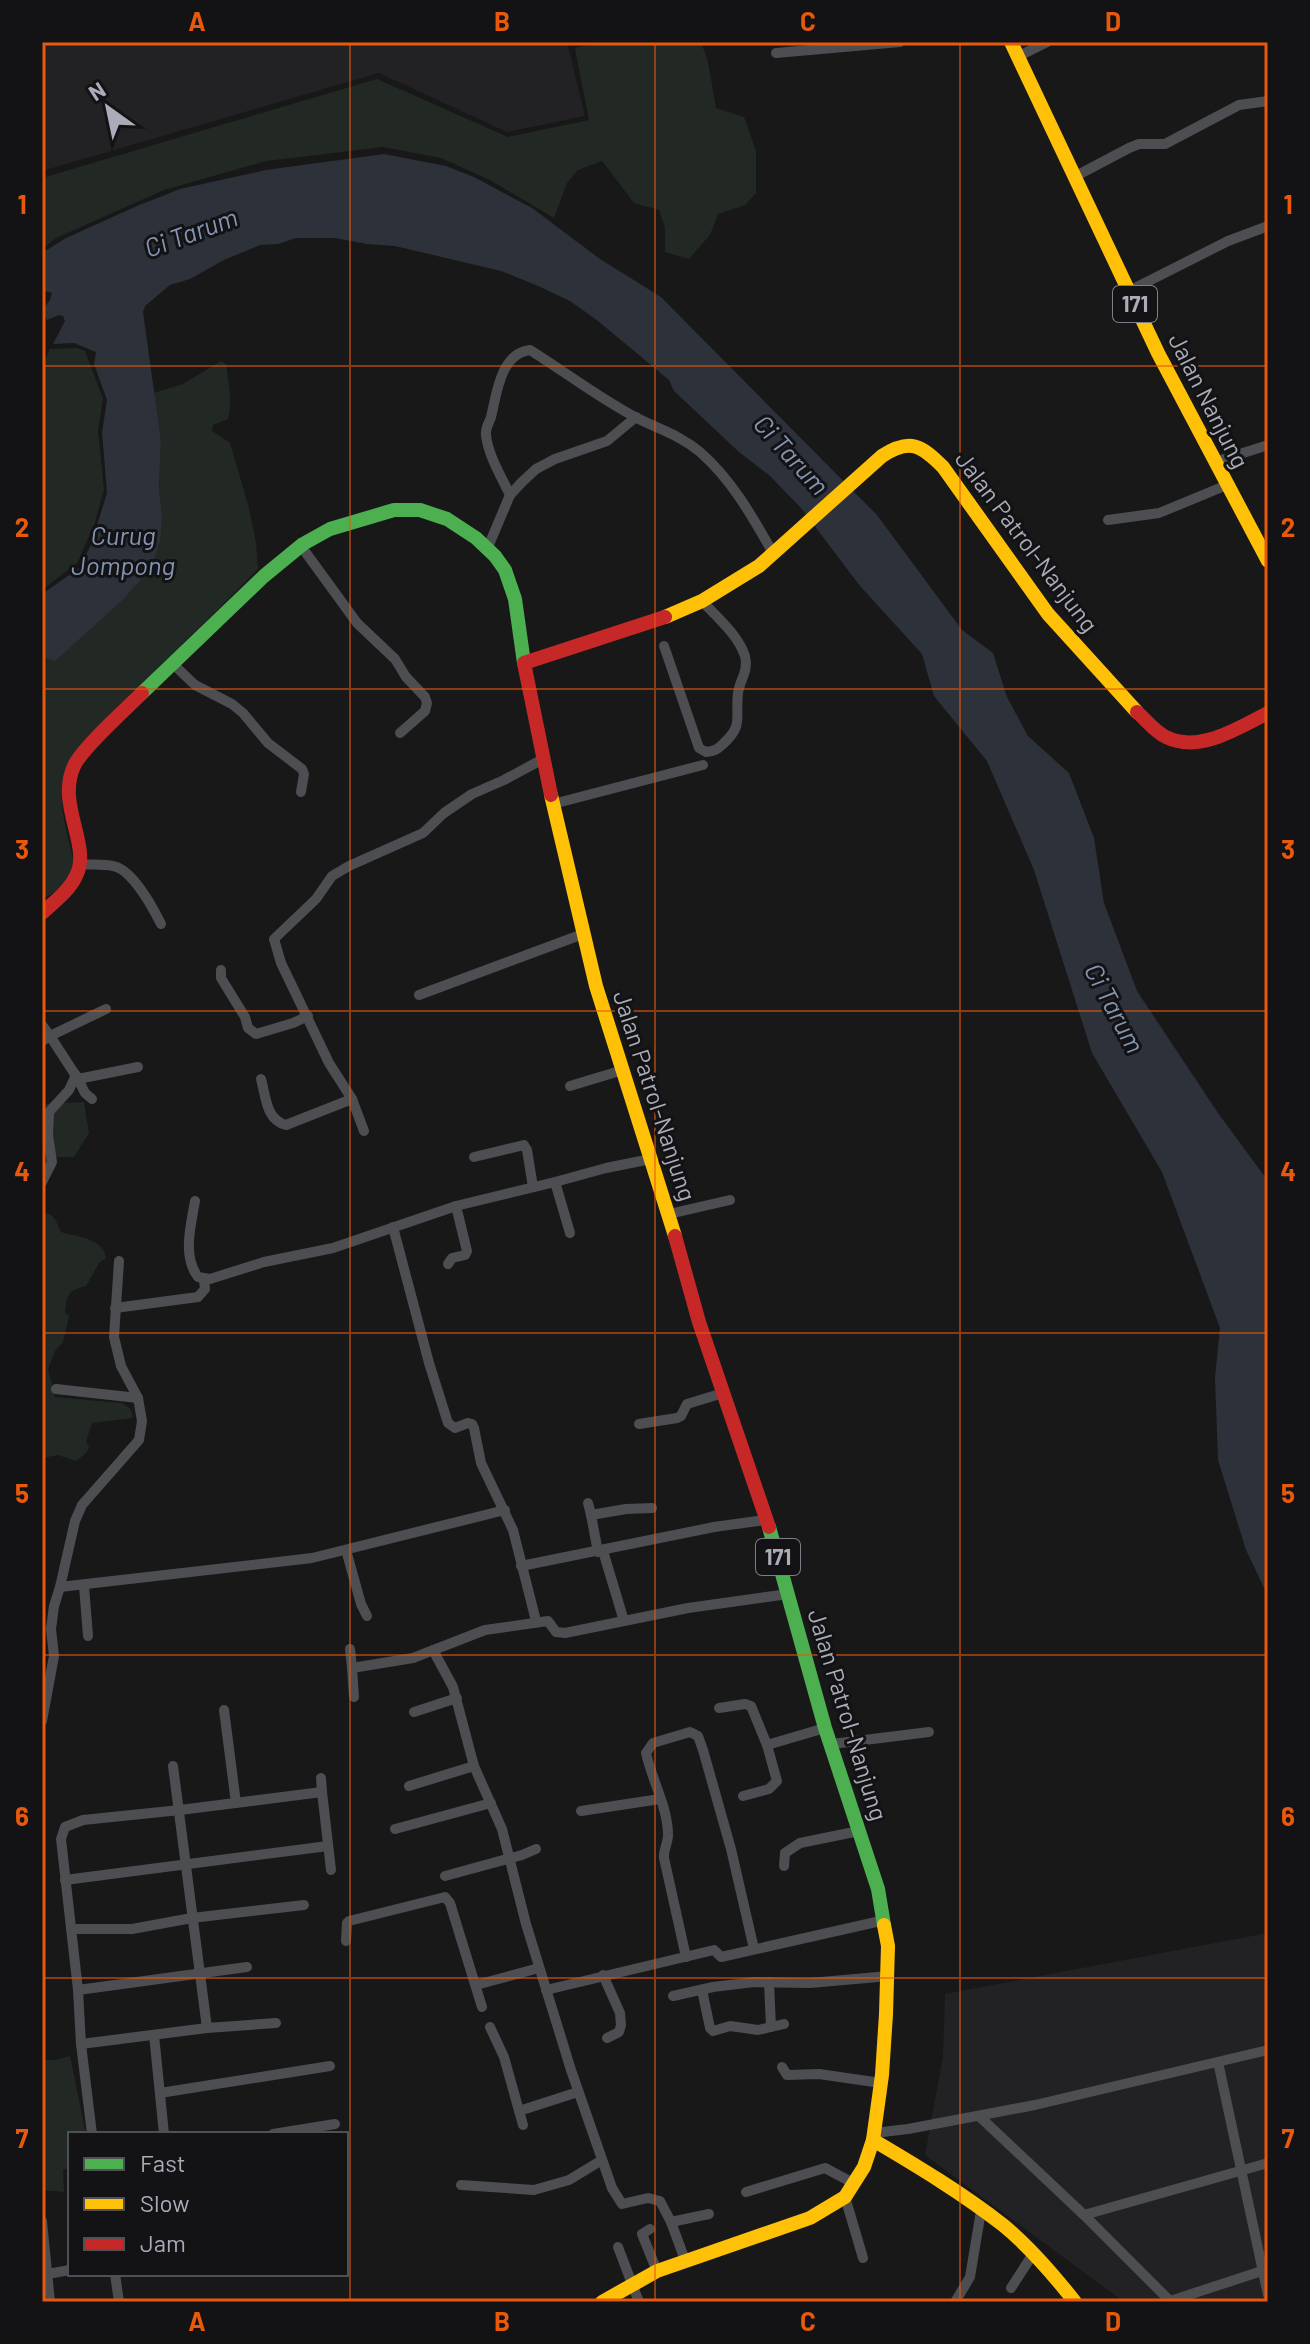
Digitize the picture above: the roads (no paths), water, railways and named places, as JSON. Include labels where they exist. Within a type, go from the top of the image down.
[{"type":"main road","name":"Jalan Nanjung","points":[[1011,42],[1158,353],[1268,558]]},
{"type":"main road","name":"Jalan Patrol-Nanjung","points":[[602,2302],[657,2271],[810,2218],[845,2197],[864,2167],[874,2136],[889,1976],[888,1946],[878,1889],[825,1728],[775,1546],[699,1322],[669,1214],[596,986],[524,663],[656,621],[702,601],[759,566],[890,449],[908,445],[929,452],[943,467],[1048,614],[1130,706],[1166,737],[1180,741],[1211,741],[1268,713]]},
{"type":"main road","points":[[42,913],[76,877],[81,864],[68,791],[69,776],[75,763],[172,663],[278,563],[319,534],[400,508],[434,514],[455,523],[488,547],[509,579],[524,663]]},
{"type":"main road","points":[[874,2136],[1004,2226],[1059,2281],[1075,2302]]},
{"type":"street","points":[[776,53],[900,42]]},
{"type":"street","points":[[1019,56],[1047,42]]},
{"type":"street","points":[[1074,177],[1129,148],[1147,143],[1165,144],[1239,105],[1268,101]]},
{"type":"street","points":[[1129,291],[1228,241],[1268,226]]},
{"type":"street","points":[[510,495],[490,449],[486,429],[508,363],[514,356],[530,350],[636,417],[670,431],[702,453],[733,487],[776,549]]},
{"type":"street","points":[[488,547],[510,495],[536,469],[607,441],[636,417]]},
{"type":"street","points":[[1215,462],[1268,445]]},
{"type":"street","points":[[1108,520],[1159,513],[1227,485]]},
{"type":"street","points":[[301,546],[357,623],[395,659],[406,677],[425,697],[425,711],[400,733]]},
{"type":"street","points":[[664,646],[699,748],[706,752],[717,750],[734,734],[737,726],[738,693],[747,666],[737,642],[702,601]]},
{"type":"street","points":[[172,663],[195,685],[232,704],[268,743],[302,769],[301,792]]},
{"type":"street","points":[[364,1131],[352,1099],[329,1063],[281,963],[275,936],[316,899],[332,876],[423,833],[444,813],[472,794],[543,759]]},
{"type":"street","points":[[553,804],[703,765]]},
{"type":"street","points":[[81,864],[122,868],[148,898],[161,924]]},
{"type":"street","points":[[419,995],[583,934]]},
{"type":"street","points":[[221,970],[221,978],[233,994],[252,1033],[281,1027],[308,1016]]},
{"type":"street","points":[[46,1038],[106,1009]]},
{"type":"street","points":[[42,1025],[46,1038],[92,1099]]},
{"type":"street","points":[[42,1182],[52,1162],[49,1112],[77,1077],[138,1067]]},
{"type":"street","points":[[570,1086],[623,1070]]},
{"type":"street","points":[[261,1079],[271,1117],[286,1125],[352,1099]]},
{"type":"street","points":[[474,1157],[524,1145],[533,1187]]},
{"type":"street","points":[[195,1201],[189,1242],[194,1272],[204,1280],[255,1264],[333,1248],[456,1206],[651,1159]]},
{"type":"street","points":[[555,1182],[570,1233]]},
{"type":"street","points":[[669,1214],[730,1200]]},
{"type":"street","points":[[448,1264],[452,1258],[465,1255],[467,1251],[456,1206]]},
{"type":"street","points":[[393,1227],[448,1423],[455,1428],[472,1424],[481,1463],[513,1530],[536,1621]]},
{"type":"street","points":[[42,1721],[54,1656],[51,1629],[54,1606],[75,1521],[82,1505],[139,1440],[142,1421],[138,1398],[128,1382],[114,1337],[119,1261]]},
{"type":"street","points":[[115,1308],[198,1297],[205,1289],[204,1280]]},
{"type":"street","points":[[56,1389],[138,1398]]},
{"type":"street","points":[[639,1424],[677,1418],[687,1404],[723,1393]]},
{"type":"street","points":[[588,1503],[624,1621]]},
{"type":"street","points":[[591,1515],[652,1508]]},
{"type":"street","points":[[60,1587],[312,1558],[505,1510]]},
{"type":"street","points":[[521,1566],[714,1527],[765,1520]]},
{"type":"street","points":[[346,1550],[367,1616]]},
{"type":"street","points":[[84,1586],[88,1636]]},
{"type":"street","points":[[352,1668],[413,1658],[485,1630],[536,1621],[548,1621],[560,1634],[688,1608],[788,1594]]},
{"type":"street","points":[[350,1649],[354,1697]]},
{"type":"street","points":[[433,1650],[457,1698],[474,1766],[502,1829],[519,1903],[578,2092],[612,2188],[622,2204],[648,2198],[660,2201],[685,2260]]},
{"type":"street","points":[[414,1712],[457,1698]]},
{"type":"street","points":[[719,1708],[751,1706],[777,1781],[769,1789],[743,1796]]},
{"type":"street","points":[[224,1710],[236,1803]]},
{"type":"street","points":[[767,1745],[825,1728]]},
{"type":"street","points":[[832,1744],[929,1732]]},
{"type":"street","points":[[686,1957],[663,1852],[669,1837],[647,1749],[653,1743],[687,1733],[698,1736],[703,1750],[731,1849],[754,1949]]},
{"type":"street","points":[[173,1766],[207,2028]]},
{"type":"street","points":[[409,1786],[474,1766]]},
{"type":"street","points":[[321,1778],[331,1870]]},
{"type":"street","points":[[92,2132],[61,1835],[67,1825],[83,1820],[322,1792]]},
{"type":"street","points":[[581,1811],[660,1799]]},
{"type":"street","points":[[395,1829],[491,1803]]},
{"type":"street","points":[[784,1866],[785,1853],[800,1843],[859,1831]]},
{"type":"street","points":[[65,1880],[328,1846]]},
{"type":"street","points":[[445,1876],[536,1849]]},
{"type":"street","points":[[346,1941],[349,1921],[445,1897],[450,1903],[482,2007]]},
{"type":"street","points":[[71,1929],[132,1929],[192,1918],[304,1905]]},
{"type":"street","points":[[546,1990],[714,1950],[721,1957],[885,1920]]},
{"type":"street","points":[[78,1990],[247,1967]]},
{"type":"street","points":[[476,1985],[539,1968]]},
{"type":"street","points":[[603,1975],[621,2019],[619,2032],[607,2038]]},
{"type":"street","points":[[673,1996],[741,1983],[810,1983],[889,1976]]},
{"type":"street","points":[[769,1982],[771,2027]]},
{"type":"street","points":[[702,1990],[713,2031],[730,2026],[758,2030],[784,2024]]},
{"type":"street","points":[[81,2044],[207,2028],[276,2023]]},
{"type":"street","points":[[490,2027],[504,2057],[515,2110],[523,2125]]},
{"type":"street","points":[[154,2035],[164,2132]]},
{"type":"street","points":[[874,2136],[1035,2105],[1268,2050]]},
{"type":"street","points":[[1218,2062],[1268,2295]]},
{"type":"street","points":[[160,2093],[330,2066]]},
{"type":"street","points":[[782,2067],[787,2075],[819,2074],[881,2083]]},
{"type":"street","points":[[515,2110],[578,2092]]},
{"type":"street","points":[[979,2116],[1171,2302],[1265,2270]]},
{"type":"street","points":[[285,2132],[335,2124]]},
{"type":"street","points":[[461,2185],[530,2191],[569,2180],[602,2160]]},
{"type":"street","points":[[1084,2215],[1268,2163]]},
{"type":"street","points":[[746,2192],[825,2168],[855,2184]]},
{"type":"street","points":[[845,2197],[863,2258]]},
{"type":"street","points":[[955,2302],[970,2277],[981,2211]]},
{"type":"street","points":[[671,2222],[709,2214]]},
{"type":"street","points":[[42,2221],[44,2275],[50,2302]]},
{"type":"street","points":[[650,2229],[642,2234],[657,2271]]},
{"type":"street","points":[[618,2247],[639,2302]]},
{"type":"street","points":[[1011,2288],[1033,2254]]},
{"type":"street","points":[[44,2275],[68,2270]]},
{"type":"street","points":[[115,2276],[119,2302]]},
{"type":"water","points":[[384,154],[446,166],[474,177],[532,208],[600,259],[661,297],[877,515],[962,630],[993,653],[1007,697],[1028,736],[1069,773],[1094,838],[1104,903],[1137,991],[1218,1113],[1268,1181],[1268,1596],[1246,1550],[1218,1460],[1215,1378],[1220,1328],[1162,1172],[1092,1053],[1034,870],[987,761],[934,696],[922,654],[860,586],[801,508],[769,475],[739,452],[674,391],[669,380],[598,321],[570,301],[501,271],[395,246],[335,238],[296,238],[278,244],[260,245],[190,279],[170,285],[145,306],[143,312],[161,441],[160,541],[150,569],[124,599],[55,661],[42,657],[42,594],[78,569],[91,545],[107,493],[102,432],[107,400],[94,364],[96,352],[74,343],[53,344],[65,321],[59,315],[47,320],[42,310],[52,293],[42,290],[42,253],[66,238],[180,189],[266,170]]},
{"type":"water label","name":"Ci Tarum","points":[[191,233]]},
{"type":"water label","name":"Ci Tarum","points":[[791,455]]},
{"type":"water label","name":"Curug Jompong","points":[[123,551]]},
{"type":"water label","name":"Ci Tarum","points":[[1114,1008]]}]
